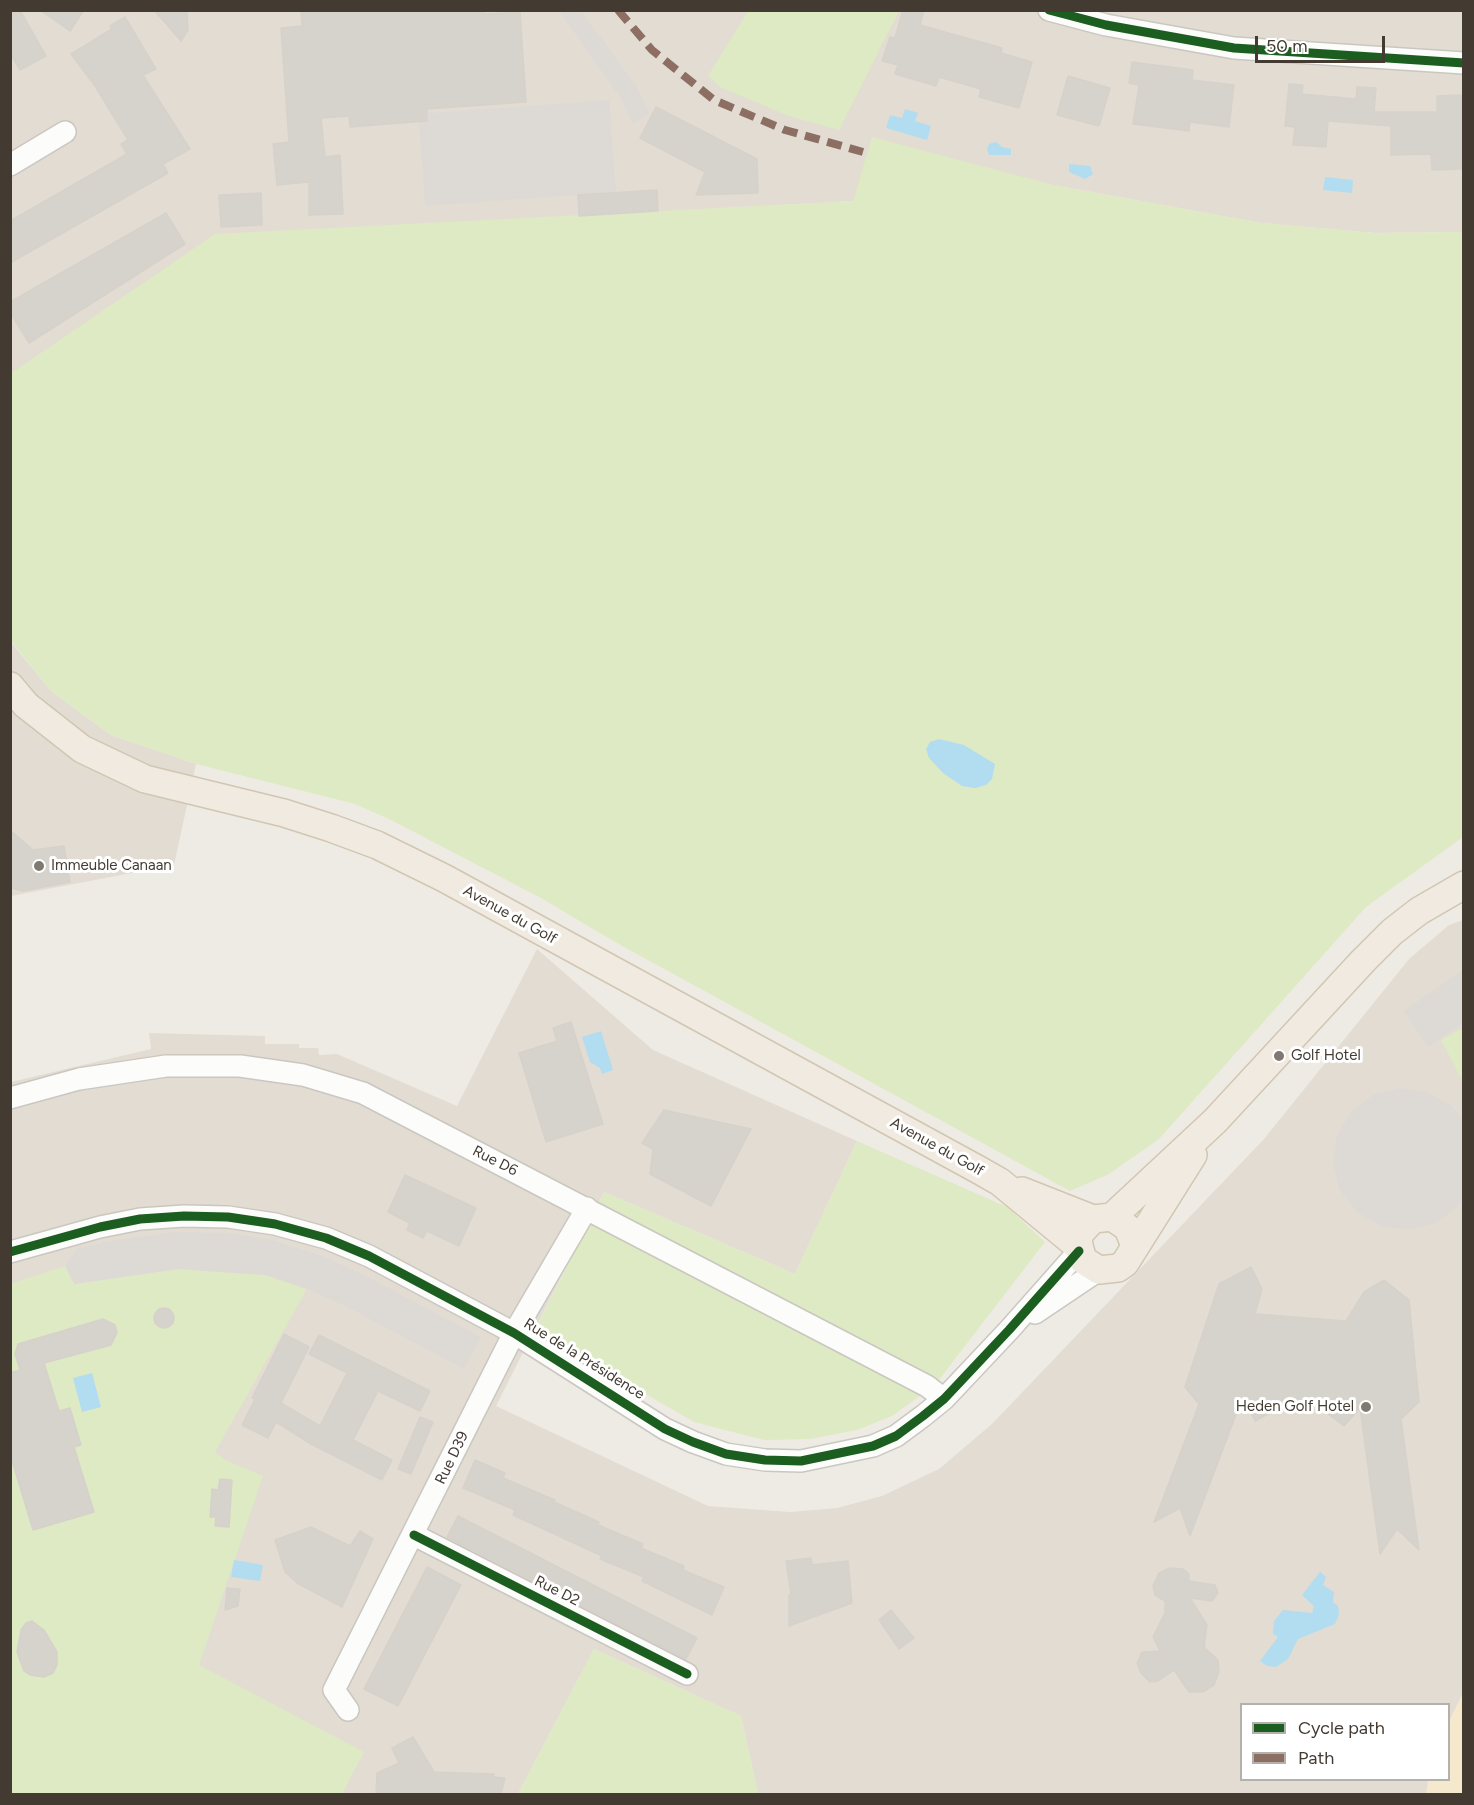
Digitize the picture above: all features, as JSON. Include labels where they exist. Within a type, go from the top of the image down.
[{"type":"main road","name":"Avenue du Golf","points":[[10,686],[26,705],[82,750],[145,779],[284,813],[377,845],[444,878],[931,1142],[1000,1182],[1079,1249],[1083,1260],[1099,1270]]},
{"type":"main road","points":[[1079,1249],[1080,1233],[1103,1218],[1215,1121],[1363,960],[1392,932],[1419,911],[1464,885]]},
{"type":"main road","points":[[1099,1270],[1118,1268],[1125,1263],[1215,1121]]},
{"type":"main road","name":"Avenue du Golf","points":[[1000,1182],[1128,1228],[1135,1246]]},
{"type":"street","points":[[1049,10],[1106,25],[1234,48],[1464,63]]},
{"type":"street","points":[[10,165],[65,132]]},
{"type":"street","name":"Rue D6","points":[[10,1098],[79,1079],[166,1066],[240,1066],[303,1075],[363,1093],[927,1386],[944,1399]]},
{"type":"street","name":"Rue D39","points":[[348,1710],[334,1690],[514,1333],[587,1208]]},
{"type":"street","name":"Rue de la Présidence","points":[[10,1252],[140,1219],[184,1216],[228,1217],[275,1224],[326,1238],[369,1256],[514,1333],[665,1428],[726,1454],[765,1460],[801,1461],[873,1446],[896,1436],[944,1399],[1009,1330],[1079,1249]]},
{"type":"street","name":"Rue de la Présidence","points":[[1009,1330],[1099,1270]]},
{"type":"street","name":"Rue D2","points":[[414,1535],[687,1674]]},
{"type":"shaded area","points":[[11,11],[1463,11],[1463,232],[1375,233],[1261,223],[1053,185],[966,163],[853,201],[579,216],[32,362],[11,374]]},
{"type":"shaded area","points":[[559,11],[581,11],[637,87],[649,114],[633,124],[620,97]]},
{"type":"shaded area","points":[[609,100],[616,192],[425,206],[419,122],[427,121],[427,113]]},
{"type":"shaded area","points":[[10,641],[51,691],[111,735],[196,764],[174,865],[11,896]]},
{"type":"shaded area","points":[[1463,920],[1463,1794],[758,1794],[741,1716],[594,1649],[518,1794],[11,1794],[11,1082],[151,1049],[149,1033],[265,1036],[265,1044],[299,1044],[299,1048],[318,1048],[319,1055],[337,1054],[457,1106],[537,949],[653,1050],[857,1141],[795,1274],[604,1192],[496,1406],[708,1506],[790,1512],[837,1508],[882,1496],[939,1469],[992,1424],[1264,1139],[1409,959],[1449,925]]},
{"type":"shaded area","points":[[1463,970],[1463,1023],[1428,1047],[1404,1011]]},
{"type":"shaded area","points":[[1400,1088],[1428,1092],[1452,1106],[1463,1121],[1463,1197],[1458,1206],[1436,1223],[1409,1230],[1381,1226],[1357,1212],[1340,1190],[1333,1163],[1337,1136],[1351,1112],[1373,1095]]},
{"type":"shaded area","points":[[175,1232],[230,1233],[272,1240],[320,1255],[358,1272],[481,1337],[464,1369],[345,1306],[307,1289],[265,1275],[178,1269],[74,1284],[65,1266],[78,1248]]},
{"type":"green space","points":[[748,11],[899,11],[839,130],[789,116],[720,87],[708,76]]},
{"type":"green space","points":[[872,137],[1053,185],[1261,223],[1375,233],[1463,232],[1463,837],[1366,907],[1159,1139],[1109,1174],[1070,1191],[615,942],[541,898],[391,820],[355,804],[196,764],[111,735],[51,691],[11,641],[10,374],[215,234],[853,201]]},
{"type":"green space","points":[[1463,1028],[1463,1082],[1441,1040]]},
{"type":"green space","points":[[857,1141],[1007,1207],[1045,1242],[935,1385],[892,1416],[857,1430],[810,1439],[764,1440],[694,1422],[535,1330],[604,1192],[795,1274]]},
{"type":"green space","points":[[65,1266],[74,1284],[178,1269],[265,1275],[307,1289],[215,1452],[225,1460],[263,1476],[199,1665],[364,1752],[342,1794],[11,1794],[10,1284]]},
{"type":"green space","points":[[594,1649],[741,1716],[758,1794],[518,1794]]},
{"type":"sand","points":[[1463,1693],[1463,1794],[1426,1794],[1428,1781],[1450,1781],[1450,1719]]},
{"type":"water","points":[[905,109],[918,113],[915,121],[931,126],[927,140],[886,128],[890,115],[902,118]]},
{"type":"water","points":[[996,142],[1002,147],[1011,149],[1011,155],[989,155],[987,149],[989,144]]},
{"type":"water","points":[[1069,164],[1090,166],[1093,174],[1085,179],[1069,172]]},
{"type":"water","points":[[1325,177],[1353,180],[1352,193],[1323,190]]},
{"type":"water","points":[[939,739],[964,745],[995,764],[992,779],[986,785],[975,788],[962,786],[943,773],[929,758],[926,749],[930,742]]},
{"type":"water","points":[[601,1031],[613,1070],[602,1074],[600,1068],[590,1062],[582,1037]]},
{"type":"water","points":[[92,1373],[101,1407],[82,1412],[73,1378]]},
{"type":"water","points":[[234,1560],[263,1565],[260,1581],[231,1577]]},
{"type":"water","points":[[1320,1572],[1326,1577],[1323,1585],[1334,1592],[1333,1602],[1338,1606],[1339,1614],[1335,1624],[1298,1639],[1288,1659],[1276,1667],[1267,1666],[1260,1661],[1278,1637],[1273,1634],[1274,1621],[1283,1610],[1312,1613],[1314,1606],[1302,1595]]},
{"type":"building","points":[[10,10],[20,10],[46,56],[20,70],[10,53]]},
{"type":"building","points":[[40,10],[84,10],[70,31]]},
{"type":"building","points":[[154,10],[187,10],[188,30],[181,41]]},
{"type":"building","points":[[301,10],[484,10],[484,14],[520,12],[526,102],[427,109],[427,121],[350,127],[349,116],[321,118],[325,157],[340,155],[343,214],[309,215],[309,182],[277,185],[273,144],[289,142],[281,28],[302,26]]},
{"type":"building","points":[[903,10],[924,10],[920,25],[1002,48],[1001,53],[1032,62],[1019,108],[979,97],[981,89],[939,77],[936,86],[895,74],[898,65],[882,61],[890,37],[895,38]]},
{"type":"building","points":[[125,17],[156,69],[143,75],[190,149],[163,164],[168,173],[10,263],[10,221],[127,154],[121,144],[128,140],[95,86],[71,54],[112,29],[110,26]]},
{"type":"building","points":[[1132,62],[1193,70],[1192,80],[1234,85],[1229,127],[1190,122],[1189,131],[1133,124],[1139,85],[1129,83]]},
{"type":"building","points":[[1068,76],[1110,88],[1099,126],[1057,115]]},
{"type":"building","points":[[1289,84],[1303,85],[1302,94],[1356,99],[1357,87],[1376,88],[1374,112],[1437,112],[1437,96],[1464,95],[1462,169],[1432,170],[1431,154],[1391,155],[1391,126],[1328,121],[1326,147],[1293,145],[1295,127],[1285,126]]},
{"type":"building","points":[[656,107],[757,159],[758,193],[696,195],[705,172],[640,138]]},
{"type":"building","points":[[657,190],[658,211],[579,216],[578,195]]},
{"type":"building","points":[[261,193],[262,225],[221,227],[219,195]]},
{"type":"building","points":[[166,213],[185,244],[29,343],[10,312],[10,302]]},
{"type":"building","name":"Immeuble Canaan","points":[[10,830],[33,850],[64,846],[70,882],[23,891],[10,888]]},
{"type":"building","points":[[571,1022],[603,1124],[546,1142],[519,1053],[557,1041],[553,1028]]},
{"type":"building","points":[[664,1110],[751,1129],[711,1206],[650,1174],[653,1149],[642,1143]]},
{"type":"building","points":[[405,1175],[476,1208],[459,1246],[427,1231],[423,1238],[407,1230],[410,1223],[388,1212]]},
{"type":"building","name":"Heden Golf Hotel","points":[[1251,1267],[1262,1289],[1255,1314],[1346,1321],[1364,1292],[1384,1280],[1409,1300],[1419,1402],[1401,1419],[1419,1550],[1397,1529],[1380,1554],[1360,1408],[1344,1426],[1316,1405],[1286,1404],[1255,1421],[1243,1396],[1190,1536],[1180,1508],[1154,1522],[1199,1404],[1185,1387],[1219,1284]]},
{"type":"building","points":[[160,1308],[168,1308],[174,1314],[174,1322],[168,1328],[160,1328],[154,1322],[154,1314]]},
{"type":"building","points":[[103,1319],[115,1325],[117,1333],[111,1345],[44,1363],[59,1411],[70,1408],[81,1445],[74,1447],[94,1512],[33,1530],[10,1454],[10,1373],[20,1370],[15,1354],[18,1344]]},
{"type":"building","points":[[284,1334],[309,1347],[281,1403],[320,1426],[347,1373],[309,1354],[319,1335],[430,1391],[420,1411],[378,1391],[353,1440],[392,1460],[382,1480],[311,1444],[276,1422],[268,1438],[242,1425],[255,1399],[252,1398]]},
{"type":"building","points":[[420,1417],[433,1422],[411,1474],[398,1469]]},
{"type":"building","points":[[475,1460],[505,1473],[503,1478],[555,1500],[554,1502],[599,1522],[598,1525],[643,1544],[641,1548],[684,1566],[683,1570],[724,1587],[712,1615],[642,1581],[644,1577],[600,1559],[602,1556],[513,1515],[515,1510],[463,1488]]},
{"type":"building","points":[[220,1479],[232,1480],[229,1527],[215,1526],[216,1517],[210,1517],[212,1489],[218,1490]]},
{"type":"building","points":[[458,1516],[697,1638],[686,1659],[447,1537]]},
{"type":"building","points":[[311,1527],[350,1546],[360,1531],[373,1539],[342,1607],[297,1583],[285,1572],[275,1540]]},
{"type":"building","points":[[811,1558],[812,1565],[848,1561],[852,1603],[789,1626],[789,1595],[791,1595],[786,1561]]},
{"type":"building","points":[[427,1567],[461,1585],[398,1706],[364,1689]]},
{"type":"building","points":[[1170,1568],[1183,1569],[1189,1574],[1189,1581],[1215,1585],[1218,1593],[1212,1601],[1190,1598],[1207,1625],[1204,1647],[1218,1660],[1219,1672],[1214,1685],[1203,1692],[1189,1692],[1174,1670],[1158,1681],[1150,1682],[1141,1673],[1137,1663],[1142,1652],[1160,1651],[1153,1637],[1165,1613],[1165,1601],[1155,1595],[1153,1586],[1159,1573]]},
{"type":"building","points":[[227,1588],[240,1589],[238,1606],[225,1610]]},
{"type":"building","points":[[891,1610],[914,1638],[899,1649],[879,1620]]},
{"type":"building","points":[[32,1621],[44,1630],[57,1652],[57,1665],[53,1673],[44,1677],[30,1675],[24,1671],[17,1652],[21,1630],[26,1623]]},
{"type":"building","points":[[413,1737],[434,1772],[494,1774],[493,1777],[505,1778],[501,1794],[376,1794],[377,1773],[399,1763],[392,1748]]},
{"type":"marked path","points":[[618,10],[652,50],[714,100],[785,130],[863,152]]},
{"type":"cycle path","points":[[1049,10],[1106,25],[1234,48],[1464,63]]},
{"type":"cycle path","points":[[10,1252],[100,1227],[140,1219],[184,1216],[228,1217],[275,1224],[326,1238],[369,1256],[514,1333],[665,1429],[693,1442],[726,1454],[765,1460],[801,1461],[873,1446],[896,1436],[923,1416],[944,1399],[1079,1251]]},
{"type":"cycle path","points":[[414,1535],[687,1674]]},
{"type":"place","name":"Immeuble Canaan","points":[[39,866]]},
{"type":"place","name":"Golf Hotel","points":[[1279,1056]]},
{"type":"place","name":"Heden Golf Hotel","points":[[1366,1407]]}]
